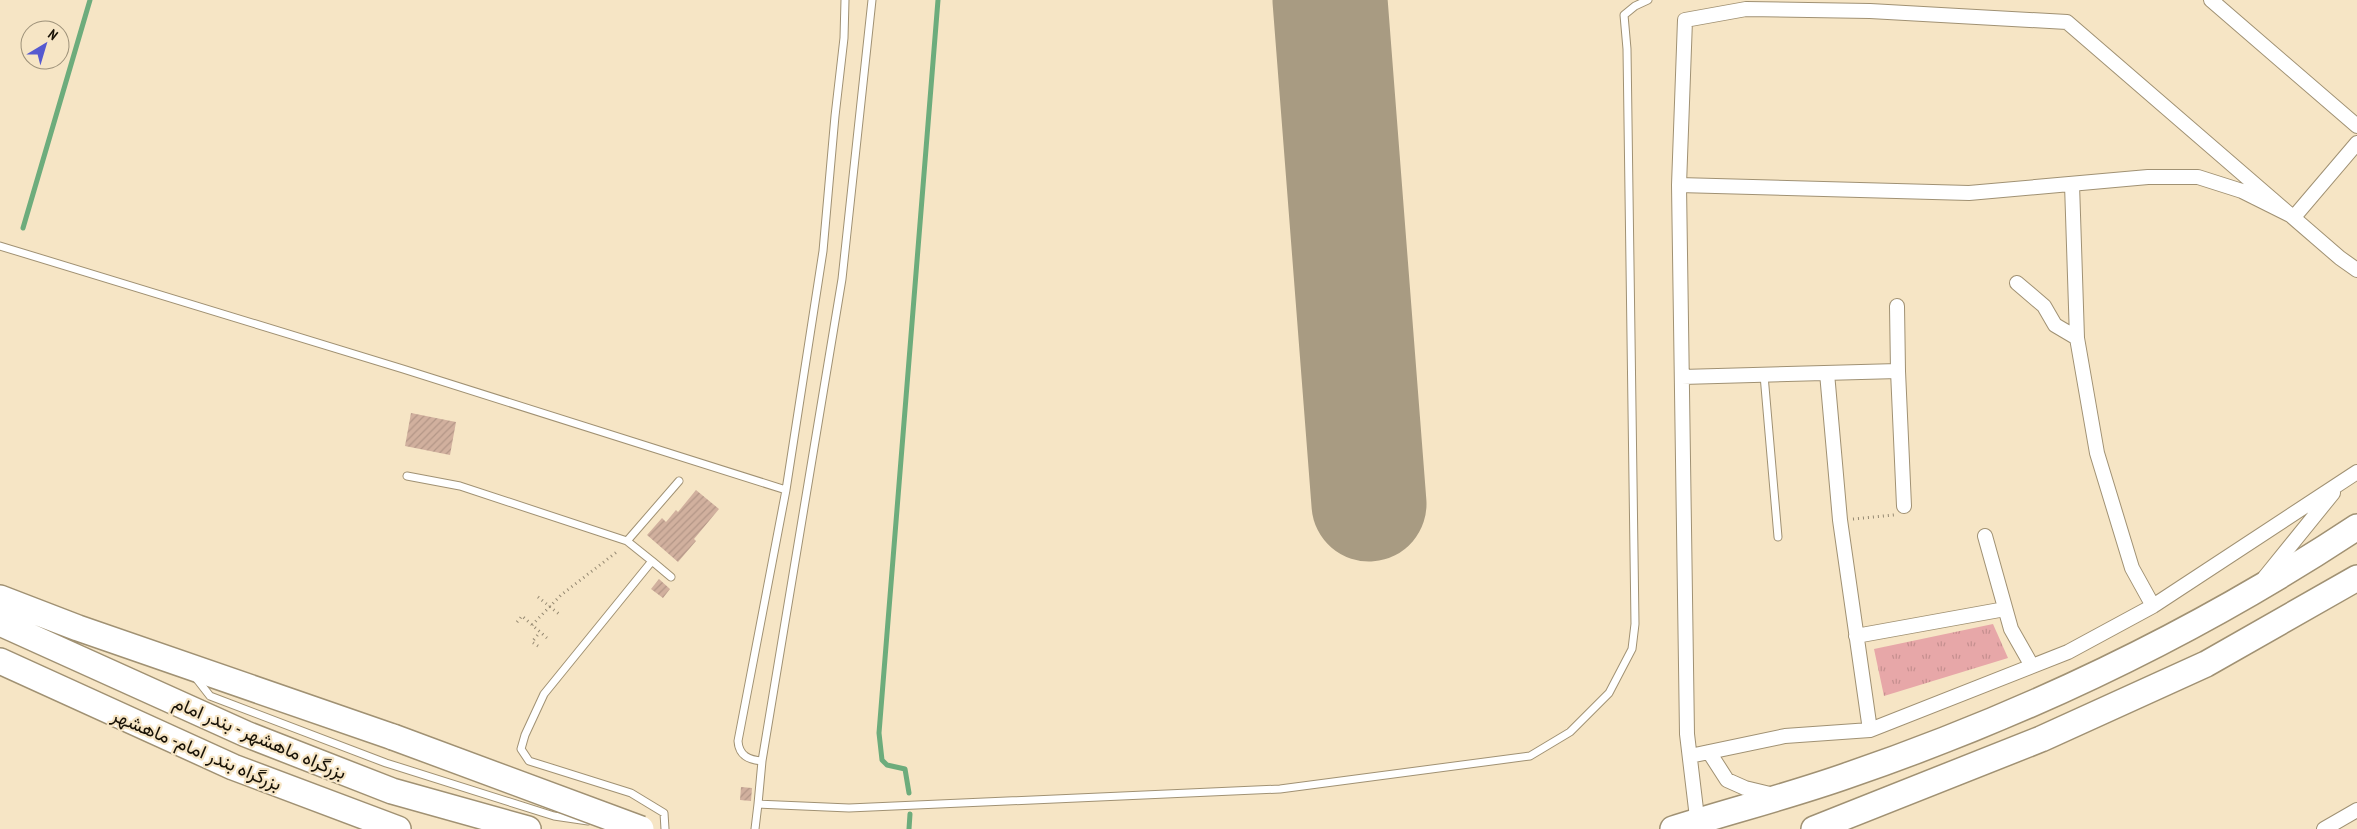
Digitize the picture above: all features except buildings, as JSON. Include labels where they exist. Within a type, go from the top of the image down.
[{"type":"highway","points":[[1673,829],[1698,825],[1780,796],[1846,776],[2030,705],[2205,618],[2357,527]]},
{"type":"highway","points":[[1814,829],[2041,739],[2206,664],[2357,578]]},
{"type":"highway","points":[[0,598],[78,628],[393,736],[642,829]]},
{"type":"highway","name":"بزرگراه ماهشهر - بندر امام","points":[[0,622],[246,734],[392,791],[528,829]]},
{"type":"highway","name":"بزرگراه بندر امام- ماهشهر","points":[[0,661],[233,767],[398,829]]},
{"type":"street","points":[[2210,0],[2357,126]]},
{"type":"street","points":[[1698,825],[1687,734],[1679,185],[1685,20],[1746,9],[1909,13],[2067,22],[2340,258],[2357,270]]},
{"type":"street","points":[[2294,217],[2357,143]]},
{"type":"street","points":[[1679,185],[1969,193],[2148,177],[2198,177],[2242,191],[2294,217]]},
{"type":"street","points":[[2072,184],[2077,338],[2097,453],[2132,568],[2153,606]]},
{"type":"street","points":[[2017,283],[2044,306],[2055,325],[2077,338]]},
{"type":"street","points":[[1897,306],[1904,506]]},
{"type":"street","points":[[1682,377],[1898,371]]},
{"type":"street","points":[[1827,373],[1840,520],[1870,730]]},
{"type":"street","points":[[1690,756],[1785,736],[1870,730],[2068,652],[2153,606],[2357,472]]},
{"type":"street","points":[[2256,588],[2342,482]]},
{"type":"street","points":[[1985,536],[2011,629],[2032,666]]},
{"type":"street","points":[[1856,636],[2005,609]]},
{"type":"street","points":[[1710,752],[1727,780],[1745,788],[1780,796]]},
{"type":"street","points":[[2324,829],[2357,810]]},
{"type":"lane","points":[[762,761],[752,760],[741,753],[738,741],[786,490],[823,251],[846,0]]},
{"type":"lane","points":[[755,829],[762,761],[805,515],[842,279],[872,0]]},
{"type":"lane","points":[[758,804],[849,808],[1280,789],[1530,756],[1570,732],[1609,693],[1632,649],[1634,632],[1628,79],[1624,16],[1635,6],[1648,0]]},
{"type":"lane","points":[[0,246],[402,369],[786,490]]},
{"type":"lane","points":[[1764,375],[1778,537]]},
{"type":"lane","points":[[407,476],[460,486],[627,541],[671,577]]},
{"type":"lane","points":[[627,541],[679,481]]},
{"type":"lane","points":[[652,561],[544,694],[525,735],[521,749],[529,761],[631,793],[664,813],[665,829]]},
{"type":"lane","points":[[185,664],[210,696],[386,762],[554,816],[594,822]]},
{"type":"lane","points":[[603,823],[642,829]]},
{"type":"path","points":[[1840,520],[1892,517],[1904,506]]},
{"type":"path","points":[[532,625],[549,606],[618,551],[627,541]]},
{"type":"path","points":[[538,597],[559,614]]},
{"type":"path","points":[[517,622],[522,616],[547,638]]},
{"type":"path","points":[[532,642],[540,632]]},
{"type":"path","points":[[528,639],[538,646]]},
{"type":"green space","points":[[1993,624],[2008,658],[1884,696],[1874,649]]},
{"type":"waterway","points":[[23,228],[90,0]]},
{"type":"waterway","points":[[909,793],[905,769],[887,765],[882,760],[879,733],[938,0]]},
{"type":"waterway","points":[[909,829],[910,814]]},
{"type":"runway","points":[[1330,0],[1369,504]]}]
